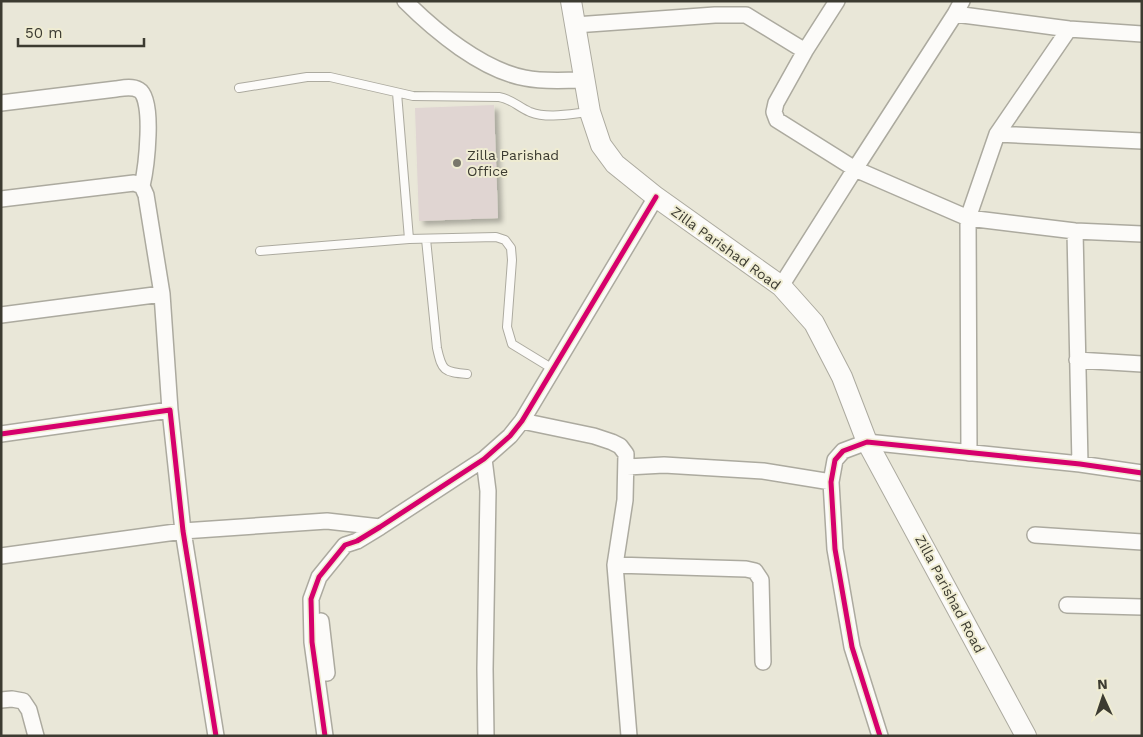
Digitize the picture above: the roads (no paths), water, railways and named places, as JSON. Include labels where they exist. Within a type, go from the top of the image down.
[{"type":"main road","name":"Zilla Parishad Road","points":[[571,1],[583,80],[590,112],[601,145],[615,164],[656,198],[781,286],[814,323],[842,377],[867,442],[1026,736]]},
{"type":"street","points":[[405,1],[432,26],[459,47],[488,65],[524,78],[549,81],[583,80]]},
{"type":"street","points":[[837,1],[776,103],[774,112],[777,120],[855,169],[968,218],[1075,231],[1142,234]]},
{"type":"street","points":[[781,286],[959,7],[1069,29],[1142,34]]},
{"type":"street","points":[[575,25],[715,15],[746,15],[806,51]]},
{"type":"street","points":[[969,453],[968,218],[997,134],[1069,29]]},
{"type":"street","points":[[1,103],[131,88],[140,90],[145,97],[148,109],[147,162],[142,186],[146,195],[162,294],[170,410],[183,531],[216,736]]},
{"type":"street","points":[[997,134],[1142,141]]},
{"type":"street","points":[[1,199],[134,183],[142,186]]},
{"type":"street","points":[[325,736],[312,642],[310,599],[319,577],[345,545],[357,541],[380,527],[484,459],[510,436],[522,421],[656,198]]},
{"type":"street","points":[[1075,231],[1080,464]]},
{"type":"street","points":[[1,315],[162,294]]},
{"type":"street","points":[[1077,360],[1142,364]]},
{"type":"street","points":[[1,434],[170,410]]},
{"type":"street","points":[[522,421],[594,436],[620,446],[626,454],[625,500],[615,565],[629,736]]},
{"type":"street","points":[[880,736],[852,647],[835,549],[831,482],[835,460],[843,451],[867,442],[1142,472]]},
{"type":"street","points":[[484,459],[488,491],[485,669],[486,736]]},
{"type":"street","points":[[626,467],[664,465],[744,470],[831,482]]},
{"type":"street","points":[[1,556],[183,531],[327,521],[380,527]]},
{"type":"street","points":[[1035,535],[1142,542]]},
{"type":"street","points":[[335,736],[322,639],[320,608],[323,588],[357,541]]},
{"type":"street","points":[[615,565],[746,568],[754,571],[761,580],[763,662]]},
{"type":"street","points":[[1067,605],[1142,606]]},
{"type":"street","points":[[1,700],[23,701],[29,710],[36,736]]},
{"type":"lane","points":[[239,88],[307,77],[330,77],[413,96],[498,97],[509,99],[528,111],[541,116],[590,112]]},
{"type":"lane","points":[[397,93],[409,239]]},
{"type":"lane","points":[[260,251],[409,239],[496,237],[505,240],[511,248],[512,260],[507,327],[512,344],[553,369]]},
{"type":"lane","points":[[426,239],[437,348],[441,364],[450,373],[467,374]]},
{"type":"place","name":"Zilla Parishad Office","points":[[457,163]]}]
